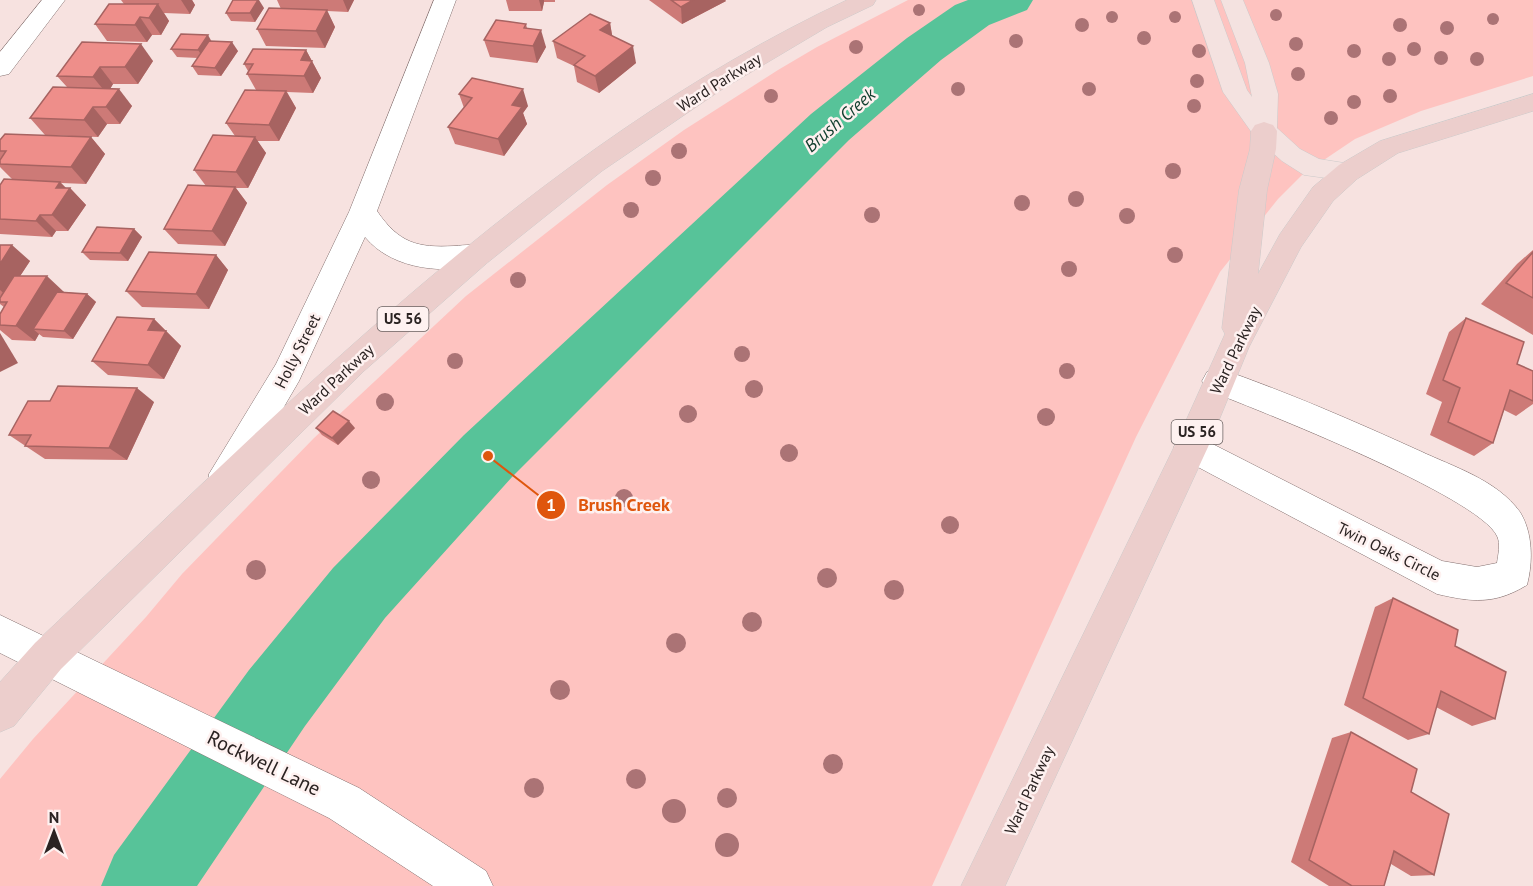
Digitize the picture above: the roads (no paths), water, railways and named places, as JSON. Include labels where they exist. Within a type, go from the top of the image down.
[{"type":"highway","name":"Ward Parkway","points":[[0,712],[48,656],[353,362],[477,255],[593,164],[711,84],[819,22],[865,0]]},
{"type":"highway","name":"Ward Parkway","points":[[983,886],[1191,447],[1234,347],[1290,241],[1323,194],[1348,172],[1389,147],[1533,102]]},
{"type":"highway","points":[[1234,347],[1253,190],[1263,150],[1264,131]]},
{"type":"main road","points":[[1203,0],[1235,92],[1264,131],[1291,155],[1313,168],[1348,172]]},
{"type":"main road","points":[[1232,0],[1257,63],[1265,94],[1264,131]]},
{"type":"street","points":[[0,68],[54,0]]},
{"type":"street","name":"Holly Street","points":[[225,486],[226,474],[288,372],[363,212],[445,0]]},
{"type":"street","points":[[363,212],[384,240],[406,252],[435,257],[477,255]]},
{"type":"street","name":"Twin Oaks Circle","points":[[1191,447],[1437,577],[1479,586],[1503,581],[1514,573],[1518,548],[1511,526],[1487,500],[1356,437],[1281,404],[1218,381]]},
{"type":"street","name":"Rockwell Lane","points":[[0,633],[344,803],[471,886]]},
{"type":"waterway","name":"Brush Creek","points":[[145,886],[277,698],[359,593],[488,456],[830,127],[924,49],[972,15],[1010,0]]},
{"type":"place","name":"Brush Creek","points":[[488,456]]}]
